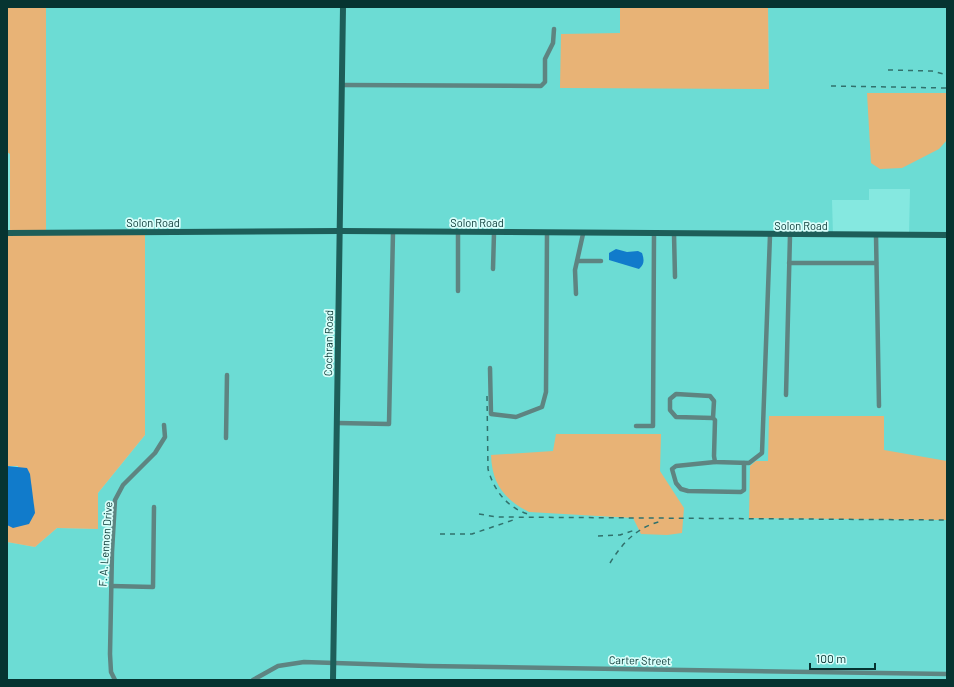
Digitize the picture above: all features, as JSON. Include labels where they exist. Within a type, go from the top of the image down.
[{"type":"street","name":"Cochran Road","points":[[333,680],[343,7]]},
{"type":"street","points":[[342,85],[541,86],[545,82],[545,59],[553,43],[554,29]]},
{"type":"street","name":"Solon Road","points":[[7,232],[340,231],[583,234],[947,235]]},
{"type":"street","points":[[337,423],[389,424],[393,232]]},
{"type":"street","points":[[458,232],[458,291]]},
{"type":"street","points":[[493,269],[494,233]]},
{"type":"street","points":[[490,368],[491,414],[516,417],[542,407],[546,392],[547,233]]},
{"type":"street","points":[[576,294],[576,270],[583,234]]},
{"type":"street","points":[[636,426],[654,426],[654,234]]},
{"type":"street","points":[[674,234],[675,277]]},
{"type":"street","points":[[744,463],[744,490],[741,492],[688,491],[681,489],[673,476],[673,467],[676,466],[715,462],[749,463],[762,452],[770,235]]},
{"type":"street","points":[[786,395],[790,235]]},
{"type":"street","points":[[876,235],[879,406]]},
{"type":"street","points":[[578,261],[601,261]]},
{"type":"street","points":[[789,263],[876,263]]},
{"type":"street","points":[[226,438],[227,376]]},
{"type":"street","points":[[713,418],[676,417],[670,410],[670,399],[676,394],[710,396],[714,401],[713,418],[715,420],[715,462]]},
{"type":"street","name":"F. A. Lennon Drive","points":[[114,680],[110,665],[111,586],[115,500],[123,485],[155,453],[165,437],[164,425]]},
{"type":"street","points":[[111,586],[153,587],[154,507]]},
{"type":"street","points":[[253,680],[278,666],[291,663],[333,663]]},
{"type":"street","name":"Carter Street","points":[[333,663],[427,666],[947,674]]},
{"type":"shaded area","points":[[7,7],[46,7],[46,232],[145,232],[145,435],[98,493],[98,529],[57,528],[35,547],[7,542],[7,525],[13,527],[18,466],[7,466],[7,233],[10,232],[10,154],[7,152]]},
{"type":"shaded area","points":[[46,7],[620,7],[620,33],[769,89],[768,7],[947,7],[947,680],[7,680],[7,542],[35,547],[57,528],[98,529],[98,493],[145,435],[46,232]],"holes":[[[869,189],[910,189],[909,235],[833,235],[832,200],[869,200]]]},
{"type":"shaded area","points":[[620,7],[768,7],[769,89],[560,88],[561,34],[620,33]]},
{"type":"shaded area","points":[[867,93],[947,93],[947,140],[939,149],[902,168],[880,169],[871,163]]},
{"type":"shaded area","points":[[616,249],[627,252],[638,251],[642,253],[644,259],[642,265],[639,269],[609,260],[609,253]]},
{"type":"shaded area","points":[[769,416],[884,416],[884,450],[947,461],[947,520],[749,518],[750,466],[756,461],[768,461]]},
{"type":"shaded area","points":[[556,434],[661,434],[660,471],[684,508],[682,533],[667,535],[641,534],[633,518],[529,512],[513,502],[501,490],[497,482],[491,455],[553,451]]},
{"type":"shaded area","points":[[7,466],[27,468],[30,474],[35,513],[29,524],[13,528],[7,525]]},
{"type":"railway","points":[[888,70],[932,71],[947,75]]},
{"type":"railway","points":[[831,86],[947,88]]},
{"type":"railway","points":[[487,396],[488,469],[494,485],[503,498],[515,508],[531,515]]},
{"type":"railway","points":[[479,514],[497,517],[947,520]]},
{"type":"railway","points":[[440,534],[472,534],[513,520]]},
{"type":"railway","points":[[610,563],[620,548],[632,536],[654,523],[663,521]]},
{"type":"railway","points":[[598,536],[620,535],[635,530]]}]
